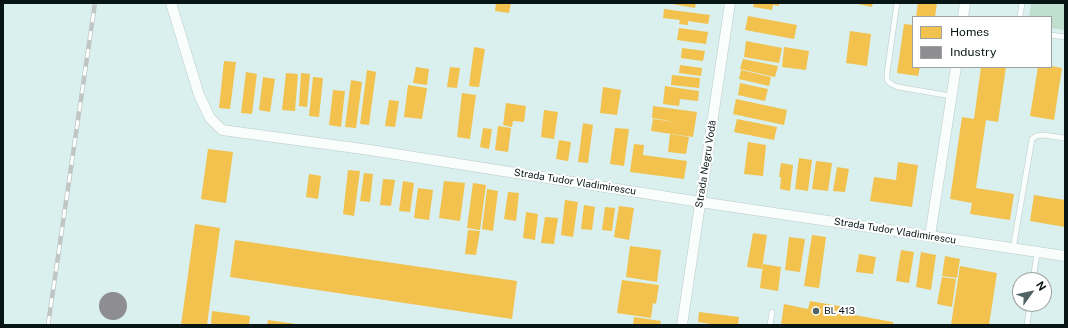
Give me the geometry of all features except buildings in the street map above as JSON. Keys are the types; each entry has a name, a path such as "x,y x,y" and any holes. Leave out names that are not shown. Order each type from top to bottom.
{"street":[{"name":"Strada Tudor Vladimirescu","path":"171,3 200,95 210,118 222,130 370,150 700,202 1065,256"},
{"name":"Strada Negru Vodă","path":"682,325 730,3"},
{"path":"963,16 965,3"},
{"path":"930,236 956,68"}],"lane":[{"path":"897,3 887,80 891,84 898,87 951,96"},
{"path":"1020,16 1022,3"},
{"path":"1052,35 1065,37"},
{"path":"1013,249 1032,138 1043,135 1064,138"},
{"path":"1034,272 1037,252"},
{"path":"770,325 772,312"},
{"path":"1027,325 1029,312"}],"green space":[{"path":"1031,3 1065,3 1065,30 1052,28 1052,16 1029,16"}],"railway":[{"path":"48,325 95,3"}],"place":[{"name":"Bl. 413","path":"816,311"}]}
